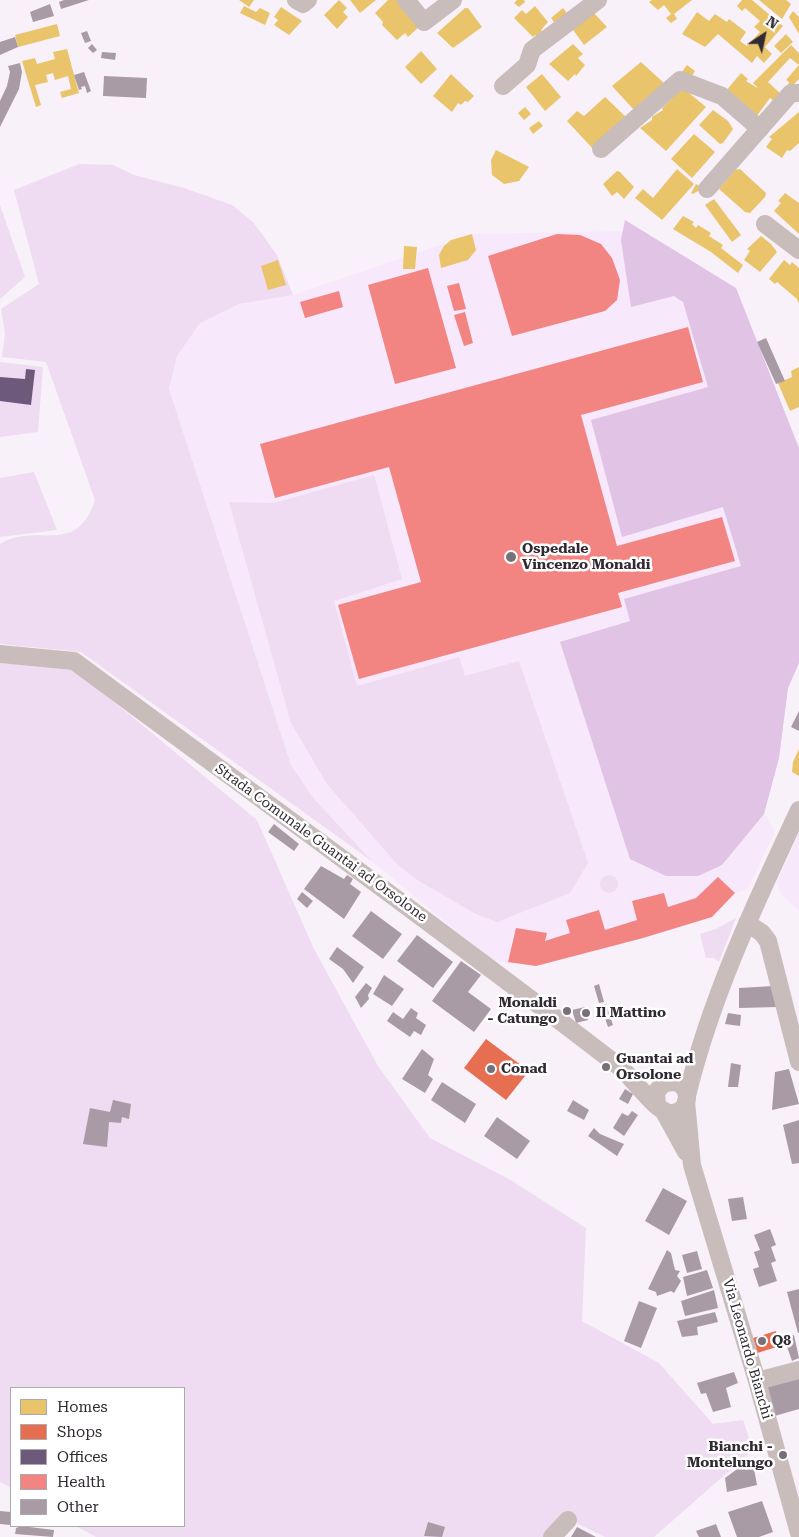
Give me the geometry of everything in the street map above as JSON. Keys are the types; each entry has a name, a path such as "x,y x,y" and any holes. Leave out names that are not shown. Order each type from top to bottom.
{"street":[{"path":"296,0 303,4 308,0"},
{"path":"406,0 424,22 453,0"},
{"path":"503,86 527,65 532,50 598,0"},
{"path":"601,149 680,80 722,96 760,129"},
{"path":"707,189 790,93 799,93"},
{"path":"765,224 799,250"},
{"name":"Strada Comunale Guantai ad Orsolone","path":"0,654 74,661 529,996 627,1072 660,1108"},
{"path":"702,1042 656,1092 660,1108 676,1112 684,1107 702,1042 747,923 799,810"},
{"path":"759,896 768,941 799,1062"},
{"path":"747,923 768,941"},
{"name":"Strada Comunale Guantai ad Orsolone","path":"627,1072 667,1082"},
{"path":"667,1082 682,1085 687,1098"},
{"name":"Via Leonardo Bianchi","path":"687,1098 692,1165 757,1381 799,1533"},
{"name":"Via Leonardo Bianchi","path":"660,1108 692,1165"},
{"path":"757,1381 799,1370"},
{"path":"552,1537 568,1520"}],"shaded area":[{"path":"79,164 113,165 134,175 184,188 232,205 253,222 277,255 293,295 239,304 200,323 177,356 169,389 291,765 314,799 373,862 81,652 0,644 0,544 14,538 54,535 66,533 77,528 87,518 95,500 46,362 2,357 5,333 1,309 39,284 14,190"},
{"path":"0,205 25,277 0,299"},
{"path":"625,220 736,288 799,448 799,663 788,688 779,758 764,814 722,865 698,876 666,876 630,859 560,642 630,621 624,599 741,566 723,507 622,537 591,420 708,387 683,302 674,296 631,307 621,240"},
{"name":"Ospedale Vincenzo Monaldi","path":"623,231 736,288 799,450 799,663 788,688 779,758 764,814 775,831 748,889 735,893 712,917 610,947 536,966 493,961 373,862 314,799 291,765 169,389 177,356 200,323 239,304 293,295 472,234"},
{"path":"0,362 43,367 38,432 0,437"},
{"path":"34,472 57,530 0,537 0,478"},
{"path":"374,475 402,579 334,601 357,686 459,657 465,676 519,661 588,863 570,893 497,922 476,914 419,881 398,865 327,784 291,723 229,502 274,503"},
{"path":"0,663 72,667 257,820 314,949 378,1066 430,1138 509,1179 586,1228 582,1321 659,1363 713,1424 743,1420 753,1450 654,1537 605,1537 564,1517 544,1537 96,1537 78,1527 185,1527 185,1387 10,1387 10,1487 0,1482"},
{"path":"799,833 799,911 780,893 777,882"},
{"path":"609,875 615,878 618,884 615,890 609,893 603,890 600,884 603,878"},
{"path":"736,918 719,962 714,958 706,958 700,934 716,929"}],"building: Homes":[{"path":"239,0 254,0 249,7"},
{"path":"339,0 347,8 343,12 348,17 337,29 324,15"},
{"path":"350,0 376,0 360,13"},
{"path":"388,0 400,0 421,25 408,37 405,33 397,40 382,25 383,22 375,13"},
{"path":"517,0 524,0 525,2 519,7 514,3"},
{"path":"652,0 692,0 674,14 677,19 671,23 666,18 671,14 664,5 658,10 649,2"},
{"path":"742,0 752,0 783,26 765,47 772,54 764,63 757,56 752,63 718,34 705,47 682,34 697,12 709,21 715,14 727,22 729,19 746,32 740,41 747,46 760,32 754,27 760,21 745,8 742,11 737,6"},
{"path":"759,0 786,0 791,4 782,19"},
{"path":"244,6 256,12 260,8 270,13 265,25 240,13"},
{"path":"535,6 548,22 541,30 548,35 542,40 535,35 533,37 514,18 522,10 526,14"},
{"path":"281,7 302,21 289,35 274,25 278,20 274,17"},
{"path":"465,8 468,8 482,27 453,48 437,33"},
{"path":"563,8 570,17 557,26 551,18"},
{"path":"592,11 607,27 584,45 571,27"},
{"path":"793,11 799,17 799,34 789,17"},
{"path":"57,24 60,36 18,47 15,35"},
{"path":"786,34 793,42 781,53 774,46"},
{"path":"573,44 583,54 578,58 585,65 576,76 575,74 568,81 549,64"},
{"path":"791,45 799,53 799,65 790,58 768,82 782,95 775,102 770,98 756,117 725,92 741,73 748,79 746,81 759,89 753,83"},
{"path":"67,49 79,93 62,98 60,92 71,89 68,76 55,80 53,73 46,75 48,82 35,85 41,105 36,107 22,61 35,58 37,64 55,59 53,52"},
{"path":"421,51 437,69 421,84 405,67"},
{"path":"641,62 665,84 635,111 612,86"},
{"path":"687,65 695,71 690,79 681,73"},
{"path":"799,65 799,79 791,87 786,80"},
{"path":"451,74 474,96 468,102 465,101 461,105 458,103 452,112 433,96"},
{"path":"542,74 561,97 545,111 526,87"},
{"path":"683,88 706,107 666,151 640,128 663,110 662,108"},
{"path":"605,97 626,117 594,150 567,121 577,111 584,116"},
{"path":"525,107 531,114 524,120 518,113"},
{"path":"713,110 728,121 733,129 723,143 720,144 699,125"},
{"path":"799,112 799,143 790,151 787,150 782,158 766,147 772,139 769,137"},
{"path":"539,121 543,126 533,134 529,128"},
{"path":"694,134 715,152 692,178 671,159"},
{"path":"496,150 529,167 519,181 504,184 492,175 491,160"},
{"path":"677,169 694,184 662,220 635,198 643,189 653,198"},
{"path":"740,169 766,193 765,197 750,213 745,212 719,189 735,170"},
{"path":"617,171 634,187 624,199 617,192 612,196 603,184"},
{"path":"696,184 703,188 693,194 691,193"},
{"path":"785,193 799,203 799,234 774,211 781,203 778,201"},
{"path":"714,199 741,235 732,242 705,205"},
{"path":"683,216 694,222 692,224 696,228 698,225 711,233 709,236 723,245 721,248 743,265 738,273 711,252 673,229"},
{"path":"472,234 476,250 468,260 441,268 439,255 444,246 451,240"},
{"path":"761,236 777,252 760,272 744,260 750,251 747,249"},
{"path":"404,246 417,247 415,269 403,269"},
{"path":"278,260 286,285 268,290 261,266"},
{"path":"784,260 790,265 792,262 799,268 799,304 797,299 777,282 775,284 769,279"},
{"path":"799,367 799,407 790,411 778,383 792,377 791,371"},
{"path":"799,749 799,776 792,772 793,762"}],"building: Shops":[{"path":"486,1039 529,1071 506,1100 464,1068"},
{"path":"776,1331 780,1346 754,1354 750,1339"}],"building: Offices":[{"path":"26,369 35,370 31,405 0,401 0,377 25,379"}],"building: Health":[{"path":"557,234 580,235 601,244 612,258 620,280 617,300 605,311 512,336 488,256"},
{"path":"428,268 456,368 395,384 368,285"},
{"path":"459,283 466,309 454,311 447,286"},
{"path":"339,291 343,307 305,318 300,302"},
{"path":"465,312 473,343 464,346 454,315"},
{"path":"688,327 703,382 581,415 617,546 722,517 735,561 618,593 622,607 359,679 338,605 421,582 389,467 275,498 260,444"},
{"path":"718,877 735,893 712,917 643,938 536,966 508,962 516,928 547,933 545,941 570,933 566,920 599,910 605,930 637,920 632,901 664,893 668,907 696,898"}],"building: Other":[{"path":"64,0 89,0 61,9 59,2"},
{"path":"50,4 54,16 33,22 30,12"},
{"path":"87,31 91,41 85,43 81,33"},
{"path":"15,37 18,47 0,55 0,42"},
{"path":"92,44 97,50 93,53 88,48"},
{"path":"102,52 116,53 115,60 101,58"},
{"path":"20,63 22,72 19,89 0,127 0,101 7,86 10,72 8,66"},
{"path":"84,72 91,91 87,93 85,86 79,90 74,75"},
{"path":"104,76 147,78 146,98 103,96"},
{"path":"766,338 785,381 776,384 757,342"},
{"path":"799,711 799,731 791,727"},
{"path":"274,824 299,844 294,851 268,832"},
{"path":"321,866 344,879 347,875 353,879 350,884 361,892 344,919 304,889"},
{"path":"302,892 313,901 307,908 297,899"},
{"path":"371,911 402,934 383,959 352,936"},
{"path":"417,935 453,962 433,988 397,961"},
{"path":"337,947 364,967 353,983 343,969 329,959"},
{"path":"461,961 481,975 468,992 491,1009 474,1032 432,1001"},
{"path":"384,975 404,989 392,1006 373,994"},
{"path":"366,983 372,988 368,995 369,999 361,1008 355,997"},
{"path":"599,984 604,1002 599,1003 594,986"},
{"path":"774,986 778,1007 739,1008 739,988"},
{"path":"606,1004 613,1025 608,1027 601,1006"},
{"path":"585,1007 588,1020 576,1023 572,1010"},
{"path":"411,1008 418,1013 416,1018 426,1025 421,1035 414,1031 410,1037 387,1021 393,1012 403,1019"},
{"path":"728,1013 741,1015 740,1026 725,1024"},
{"path":"422,1049 434,1059 428,1075 433,1079 425,1093 402,1079"},
{"path":"731,1063 741,1065 738,1087 728,1087"},
{"path":"789,1069 799,1104 772,1110 775,1072"},
{"path":"442,1082 476,1104 465,1123 431,1100"},
{"path":"625,1089 633,1094 628,1104 619,1099"},
{"path":"113,1100 131,1104 129,1119 122,1117 121,1123 109,1122 107,1147 83,1144 90,1108 110,1112"},
{"path":"573,1100 589,1110 584,1120 567,1111"},
{"path":"632,1111 638,1115 624,1136 613,1128 622,1113 628,1116"},
{"path":"497,1117 530,1141 517,1159 484,1136"},
{"path":"799,1120 799,1163 792,1164 783,1125"},
{"path":"594,1128 600,1134 624,1144 617,1156 588,1136"},
{"path":"663,1188 687,1201 669,1235 645,1221"},
{"path":"743,1197 747,1219 732,1221 728,1199"},
{"path":"770,1229 776,1245 771,1247 776,1261 771,1263 777,1281 759,1287 753,1269 759,1267 754,1252 760,1250 754,1235"},
{"path":"667,1250 671,1253 675,1270 680,1271 677,1276 681,1281 674,1293 671,1291 657,1296 656,1292 648,1289"},
{"path":"697,1251 702,1269 687,1273 682,1255"},
{"path":"707,1270 713,1288 687,1296 683,1277"},
{"path":"799,1289 799,1333 798,1333 787,1292"},
{"path":"714,1290 718,1308 685,1316 681,1301"},
{"path":"639,1301 657,1308 641,1348 624,1341"},
{"path":"715,1312 718,1322 697,1327 698,1335 682,1337 677,1321"},
{"path":"794,1335 799,1358 792,1361 785,1341 787,1337"},
{"path":"734,1372 738,1383 726,1388 731,1407 713,1412 706,1393 701,1394 697,1383"},
{"path":"799,1375 799,1409 771,1417 767,1384"},
{"path":"752,1458 757,1485 727,1492 725,1478"},
{"path":"762,1501 773,1532 759,1537 737,1537 728,1512"},
{"path":"0,1511 10,1512 10,1525 0,1524"},
{"path":"428,1522 445,1527 442,1537 424,1536"},
{"path":"716,1524 721,1537 699,1537 696,1531"},
{"path":"29,1527 54,1530 53,1537 15,1534 16,1528"},
{"path":"577,1527 596,1537 571,1537"}],"place":[{"name":"Ospedale Vincenzo Monaldi","path":"511,557"},
{"name":"Monaldi - Catungo","path":"567,1011"},
{"name":"Il Mattino","path":"586,1013"},
{"name":"Guantai ad Orsolone","path":"606,1067"},
{"name":"Conad","path":"491,1069"},
{"name":"Q8","path":"762,1341"},
{"name":"Bianchi - Montelungo","path":"783,1455"}]}
